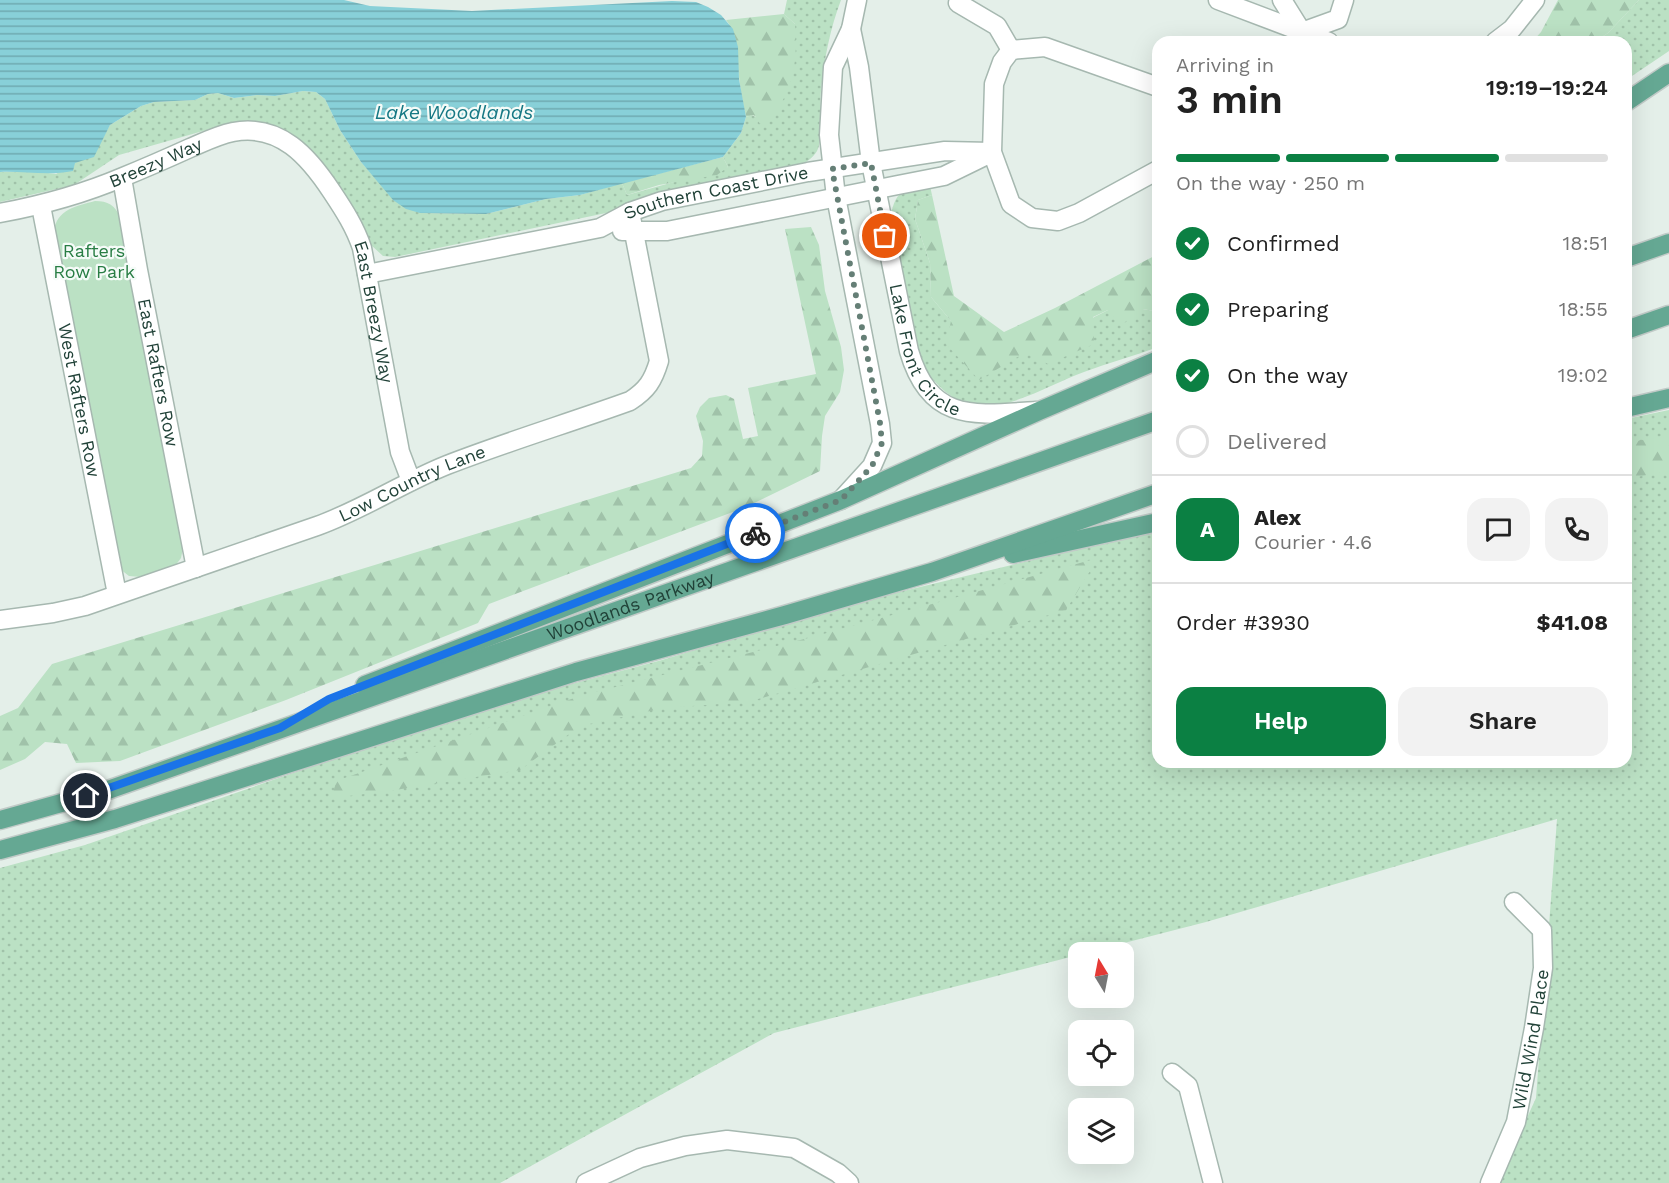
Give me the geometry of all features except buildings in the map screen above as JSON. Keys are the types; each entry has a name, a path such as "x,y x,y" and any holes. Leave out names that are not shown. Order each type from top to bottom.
{"main road":[{"path":"1632,98 1669,73"},
{"path":"1632,256 1669,243"},
{"path":"1632,328 1669,315"},
{"path":"280,728 329,699 841,500 1152,363"},
{"path":"1632,407 1669,398"},
{"name":"Woodlands Parkway","path":"0,820 108,790 1152,422"},
{"path":"0,849 115,819 576,672 933,572 1152,495"},
{"path":"933,572 1152,523"}],"street":[{"name":"Lake Front Circle","path":"841,500 872,466 882,443 836,198 829,135 833,67 851,29 857,0"},
{"path":"1218,0 1298,36"},
{"path":"1282,0 1300,36"},
{"path":"1302,36 1338,19 1344,0"},
{"path":"1503,36 1512,29 1534,0"},
{"path":"958,3 997,26 1011,50"},
{"name":"Lake Front Circle","path":"851,29 859,67 876,190 915,371 925,387 957,411 976,414 1039,411"},
{"path":"1152,85 1045,47 1011,50 1002,62 994,84 992,152 1011,204 1032,218 1058,221 1080,213 1152,173"},
{"name":"Breezy Way","path":"0,213 64,200 234,131 257,132 274,137 290,144 305,156"},
{"name":"Southern Coast Drive","path":"367,274 600,228 630,212 662,201 832,169 945,151 992,152"},
{"name":"Southern Coast Drive","path":"600,228 634,232 667,231 944,176 992,152"},
{"name":"East Breezy Way","path":"305,156 321,175 355,228 362,248 400,452 411,481"},
{"name":"East Rafters Row","path":"122,178 196,568"},
{"name":"West Rafters Row","path":"40,206 117,594"},
{"name":"Low Country Lane","path":"0,620 85,606 340,518 411,481 457,462 630,401 643,393 655,377 659,361 630,212"},
{"name":"Wild Wind Place","path":"1490,1183 1516,1122 1544,968 1542,930 1514,902"},
{"path":"1172,1073 1188,1086 1212,1183"},
{"path":"586,1183 640,1158 685,1146 727,1140 794,1148 838,1173 849,1183"}],"green space":[{"path":"787,0 841,0 824,68 820,138 817,151 804,163 774,178 395,257 383,256 371,245 292,134 238,121 119,155 74,185 0,202 0,172 56,174 74,163 105,134 110,125 141,106 154,102 195,100 208,94 218,93 234,98 257,95 275,96 303,91 316,92 325,99 340,130 361,162 375,178 420,213 486,214 546,199 580,195 622,183 627,195 728,167 723,157 741,133 746,117 752,115 756,117 795,24 784,14"},
{"path":"1558,0 1639,0 1603,36 1537,36"},
{"path":"1639,0 1669,0 1669,51 1632,76 1632,36 1603,36"},
{"path":"784,14 795,24 796,52 791,80 780,105 760,124 753,115 746,117 740,87 735,38 726,20"},
{"path":"723,157 728,167 717,175 659,185 627,195 622,183"},
{"path":"930,186 932,195 918,200 915,219 930,263 931,297 951,321 1026,352 1108,310 1143,309 1152,311 1152,349 998,405 984,407 971,405 949,395 922,366 891,215 899,195 914,188"},
{"path":"932,195 954,296 1004,332 1152,257 1152,311 1143,309 1121,325 1108,310 1093,317 1094,344 1048,364 1026,352 979,380 946,344 951,321 931,297 930,263 915,219 918,200"},
{"name":"Rafters Row Park","path":"95,201 110,204 120,217 183,548 181,558 175,566 141,577 129,576 120,569 54,232 63,213"},
{"path":"811,227 819,245 825,291 841,347 844,370 840,392 825,416 820,471 746,507 489,604 478,623 286,700 120,761 76,763 67,744 45,742 25,759 0,770 0,716 18,708 52,664 691,468 702,456 703,441 696,416 700,407 709,398 726,395 734,399 743,439 758,436 748,388 816,374 785,229"},
{"path":"1669,410 1669,1183 1497,1183 1536,1098 1557,819 1206,922 1128,942 1068,942 1068,958 774,1033 500,1183 0,1183 0,868 85,845 412,732 538,693 662,660 845,605 1152,531 1152,768 1632,768 1632,418"},
{"path":"1669,435 1669,471 1632,478 1632,442"},
{"path":"1098,558 1066,610 748,702 664,708 580,726 520,770 332,798 336,781 580,696 816,636"}],"water":[{"name":"Lake Woodlands","path":"0,0 344,0 370,6 472,11 672,1 696,2 721,15 733,29 738,47 739,79 746,117 741,133 723,157 580,195 546,199 486,214 420,213 406,209 393,200 361,162 340,130 325,99 316,92 303,91 275,96 257,95 234,98 218,93 208,94 195,100 154,102 141,106 110,125 94,157 75,163 73,171 0,172"}],"way so far":[{"path":"755,533 841,500 872,466 882,443 832,169 871,163 885,236"}],"route":[{"path":"86,796 280,728 329,699 755,533"}]}
